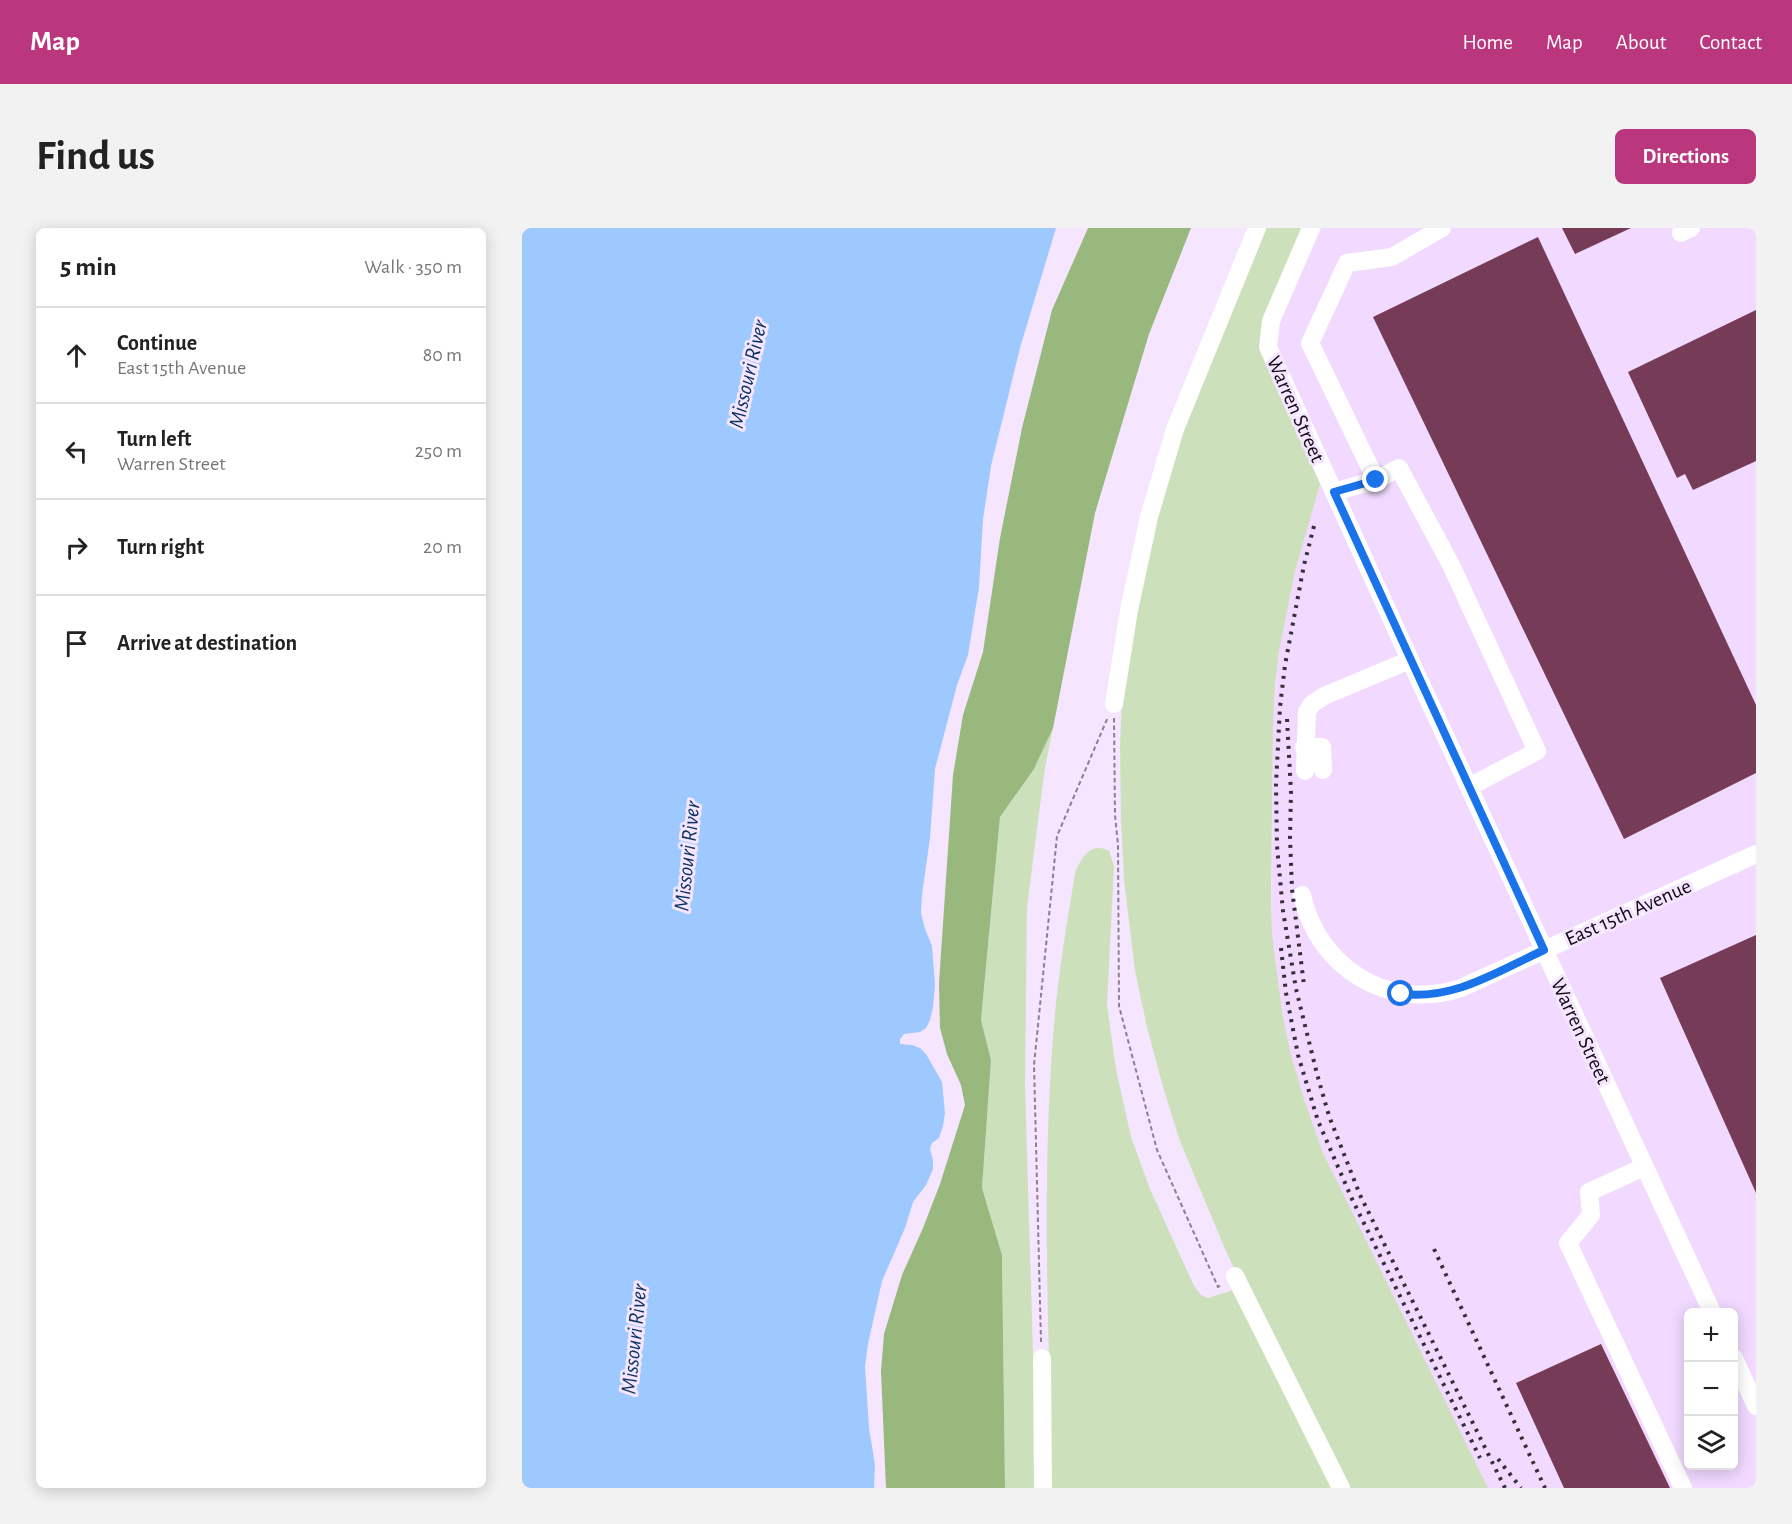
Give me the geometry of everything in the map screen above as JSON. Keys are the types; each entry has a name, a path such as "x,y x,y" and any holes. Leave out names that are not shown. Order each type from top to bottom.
{"street":[{"path":"1114,704 1129,610 1149,517 1175,429 1257,228"},
{"name":"Warren Street","path":"1311,228 1271,321 1268,347 1410,660 1710,1308"},
{"path":"1376,480 1310,343 1347,263 1392,257 1442,228"},
{"path":"1334,492 1376,480 1399,468 1451,565 1537,751 1469,787"},
{"path":"1314,770 1304,747 1307,712 1312,704 1324,696 1410,660"},
{"name":"East 15th Avenue","path":"1302,895 1311,923 1320,940 1346,968 1363,980 1381,988 1401,994 1431,995 1452,992 1756,854"},
{"path":"1644,1167 1589,1192 1591,1215 1569,1243 1683,1488"},
{"path":"1235,1276 1341,1488"},
{"path":"1042,1358 1043,1488"},
{"path":"1736,1362 1756,1406"}],"path":[{"path":"1114,704 1119,1006 1157,1150 1218,1287 1235,1276"},
{"path":"1042,1358 1034,1065 1057,836 1114,704"}],"shaded area":[{"path":"1322,228 1756,228 1756,1488 1488,1488 1323,1153 1290,1051 1272,935 1273,724 1279,651 1295,571 1321,481 1268,347"}],"green space":[{"path":"1088,228 1191,228 1149,334 1095,513 1053,728 1034,769 1000,817 981,1020 991,1060 982,1188 1002,1255 1005,1488 886,1488 881,1371 884,1334 902,1275 940,1184 965,1105 961,1085 947,1054 940,1028 939,983 953,775 963,715 983,652 1000,538 1022,428 1052,310"},
{"path":"1260,228 1304,228 1263,330 1321,481 1295,571 1279,651 1275,686 1271,898 1272,935 1282,1011 1290,1051 1323,1153 1488,1488 1005,1488 1002,1255 982,1188 991,1060 981,1020 1000,817 1034,769 1053,728 1045,767 1027,907 1025,1085 1035,1362 1049,1360 1047,1158 1050,1077 1057,996 1075,874 1083,857 1097,848 1109,851 1114,866 1107,1005 1116,1069 1131,1137 1150,1189 1194,1286 1201,1295 1208,1298 1243,1287 1180,1141 1147,1027 1135,971 1124,880 1120,746 1122,700 1140,578 1178,438"}],"water":[{"name":"Missouri River","path":"522,228 1056,228 1020,348 991,466 983,519 979,587 968,655 957,685 935,769 921,913 932,946 935,985 933,1007 926,1028 920,1032 904,1034 900,1039 900,1044 920,1048 926,1054 942,1082 945,1113 939,1138 932,1143 930,1149 933,1169 926,1185 913,1202 905,1228 882,1281 868,1344 865,1367 869,1428 875,1465 874,1488 522,1488"}],"building":[{"path":"1562,228 1631,228 1575,254"},
{"path":"1538,237 1756,705 1756,773 1624,839 1373,317"},
{"path":"1756,310 1756,461 1693,490 1685,474 1677,478 1628,372"},
{"path":"1756,935 1756,1193 1660,978"},
{"path":"1601,1344 1670,1488 1564,1488 1516,1383"}],"railway":[{"path":"1314,526 1304,565 1285,665 1280,707 1276,784 1277,846 1283,911 1296,989 1329,1116 1360,1195 1505,1488"},
{"path":"1287,719 1291,792 1292,889 1304,985"},
{"path":"1281,948 1286,993 1298,1055 1318,1121 1352,1199 1480,1458"},
{"path":"1434,1249 1545,1488"},
{"path":"1498,1459 1521,1488"}],"route":[{"path":"1376,480 1334,492 1544,950 1452,992 1431,995 1401,994"}]}
